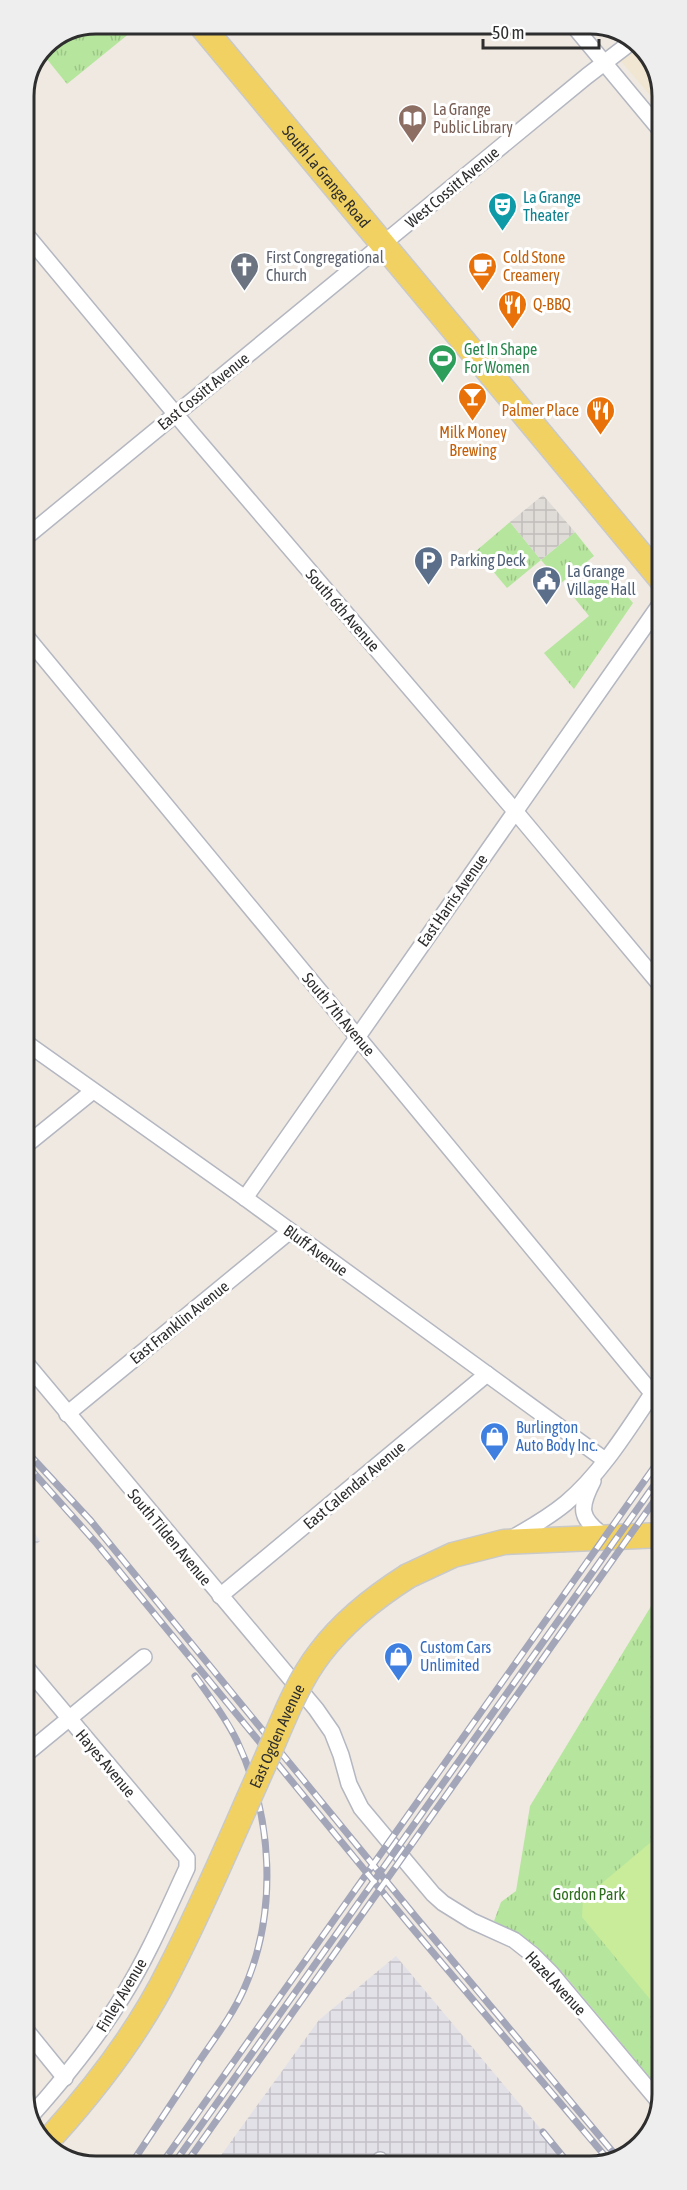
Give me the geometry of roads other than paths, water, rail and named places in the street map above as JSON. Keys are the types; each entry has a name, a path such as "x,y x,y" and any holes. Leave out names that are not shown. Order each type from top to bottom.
{"main road":[{"name":"South La Grange Road","path":"208,34 652,568"},
{"name":"East Ogden Avenue","path":"52,2136 95,2086 146,2014 189,1930 281,1726 319,1655 342,1626 386,1590 408,1576 453,1555 504,1542 652,1535"}],"street":[{"path":"581,35 652,120"},
{"name":"West Cossitt Avenue","path":"383,245 626,46"},
{"name":"South 6th Avenue","path":"34,244 175,414 515,811 652,975"},
{"name":"East Cossitt Avenue","path":"34,531 383,245"},
{"name":"East Harris Avenue","path":"245,1198 652,616"},
{"name":"South 7th Avenue","path":"34,646 652,1393"},
{"name":"Bluff Avenue","path":"34,1048 245,1198 605,1460"},
{"path":"34,1139 93,1091"},
{"name":"East Franklin Avenue","path":"67,1414 290,1231"},
{"name":"South Tilden Avenue","path":"34,1373 316,1709 332,1732 355,1797 383,1835"},
{"name":"East Calendar Avenue","path":"220,1596 487,1374"},
{"path":"604,1536 589,1525 583,1512 585,1496 605,1460 652,1393"},
{"path":"504,1542 530,1528 567,1502 605,1460"},
{"path":"34,1748 144,1657"},
{"name":"Hayes Avenue","path":"34,1676 187,1858"},
{"name":"Hazel Avenue","path":"383,1835 443,1903 472,1921 514,1940 533,1955 551,1973 652,2093"},
{"name":"Finley Avenue","path":"37,2109 92,2044 136,1973 187,1868 187,1858"},
{"path":"34,2040 65,2078"}],"railway":[{"path":"34,1460 91,1521 415,1916 612,2151"},
{"path":"168,2155 652,1470"},
{"path":"34,1473 97,1544 408,1923 603,2154"},
{"path":"180,2155 652,1488"},
{"path":"192,2155 652,1504"},
{"path":"137,2155 234,2009 244,1989 255,1959 266,1897 267,1865 264,1833 249,1770 223,1716 195,1676"},
{"path":"543,2132 562,2156"}],"place":[{"name":"La Grange Public Library","path":"412,144"},
{"name":"La Grange Theater","path":"502,232"},
{"name":"First Congregational Church","path":"245,292"},
{"name":"Cold Stone Creamery","path":"482,292"},
{"name":"Q-BBQ","path":"512,330"},
{"name":"Get In Shape For Women","path":"443,384"},
{"name":"Milk Money Brewing","path":"473,422"},
{"name":"Palmer Place","path":"600,436"},
{"name":"Parking Deck","path":"429,586"},
{"name":"La Grange Village Hall","path":"546,606"},
{"name":"Burlington Auto Body Inc.","path":"495,1462"},
{"name":"Custom Cars Unlimited","path":"399,1682"}],"park label":[{"name":"Gordon Park","path":"589,1894"}]}
